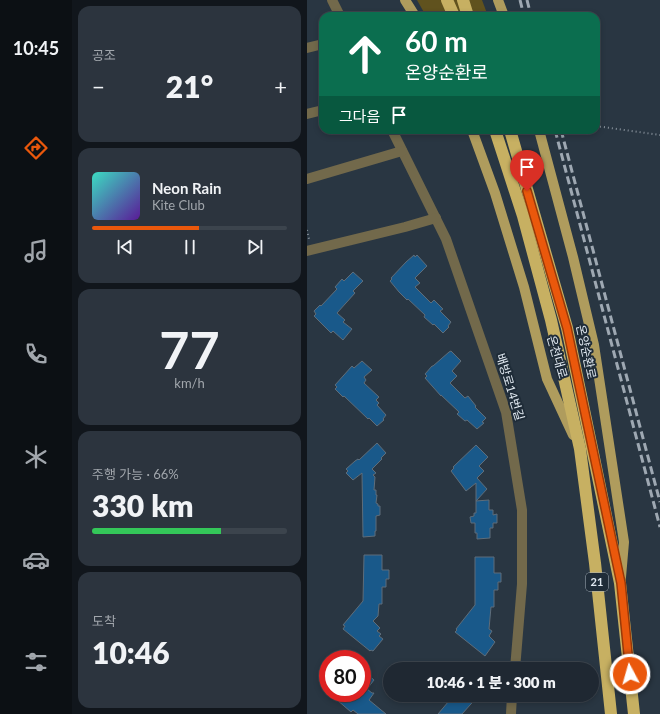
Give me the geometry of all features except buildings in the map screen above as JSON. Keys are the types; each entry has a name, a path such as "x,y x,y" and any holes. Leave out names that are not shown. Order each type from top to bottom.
{"highway":[{"path":"447,0 452,12"},
{"path":"463,0 468,12"},
{"name":"21","path":"496,134 523,216 551,320 580,449"},
{"name":"온양순환로","path":"510,134 567,328 621,583"},
{"name":"온천대로","path":"580,449 595,563 611,714"},
{"name":"21","path":"621,583 634,714"}],"main road":[{"path":"405,0 412,12"},
{"path":"499,0 503,12"},
{"name":"온천대로","path":"473,134 495,193 524,287 547,379 580,449"},
{"path":"540,134 595,345 624,542 621,583"}],"street":[{"path":"332,0 337,12"},
{"path":"307,48 319,45"},
{"path":"307,114 319,111"},
{"name":"배방로14번길","path":"394,134 446,239 506,412 522,510 522,584 516,662"},
{"path":"307,179 402,151"},
{"path":"307,251 436,218"},
{"path":"511,714 512,702"}],"path":[{"path":"600,127 660,135"},
{"path":"307,230 309,239"}],"shaded area":[{"path":"417,0 482,0 486,12 424,12"}],"railway":[{"path":"520,0 523,12"},
{"path":"527,0 530,12"},
{"path":"556,134 660,527"},
{"path":"562,134 660,502"}],"route":[{"path":"527,191 567,328 621,583 630,674"}]}
